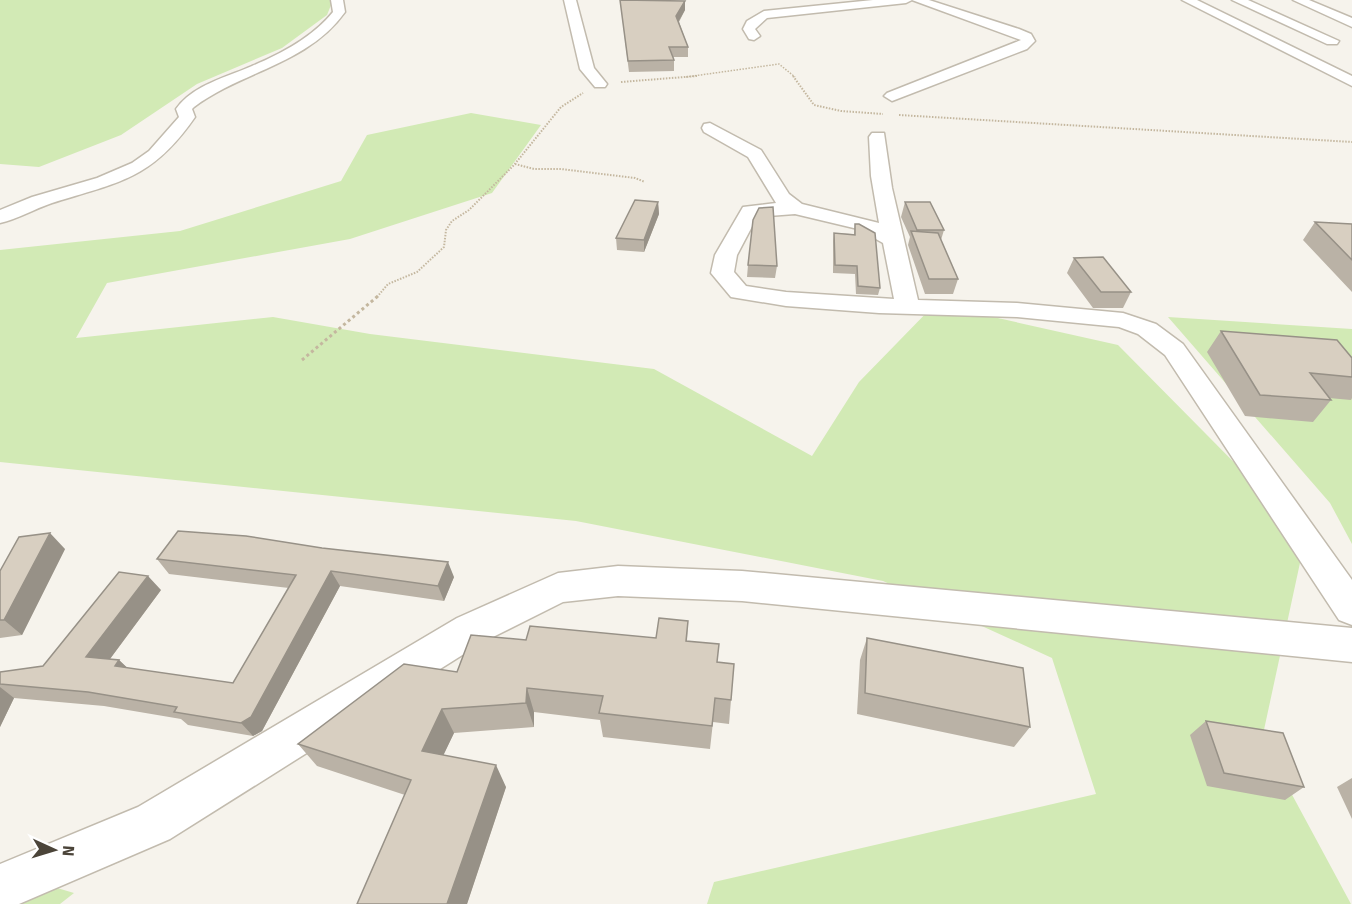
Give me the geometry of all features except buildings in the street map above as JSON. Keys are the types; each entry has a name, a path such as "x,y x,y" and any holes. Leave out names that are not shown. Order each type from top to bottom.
{"street":[{"path":"0,217 38,201 117,179 144,165 177,134 188,117 184,109 188,103 220,85 271,63 332,22 339,12 337,0"},
{"path":"570,0 587,69 600,84"},
{"path":"754,36 749,29 751,24 764,15 906,0"},
{"path":"892,96 1022,46 1028,41 1026,37 1014,32 917,0"},
{"path":"1188,0 1352,82"},
{"path":"1238,0 1332,42"},
{"path":"1299,0 1352,23"},
{"path":"710,128 755,154 782,198 795,208"},
{"path":"878,137 881,195 894,240 900,281 908,307"},
{"path":"894,240 865,224 795,208 750,211 726,255 722,273 739,292 786,300 1017,310 1123,320 1147,329 1174,350 1352,609"},
{"path":"0,888 153,823 470,630 558,588 618,581 742,586 1352,645"}],"path":[{"path":"302,360 350,317 372,303 388,284 417,272 444,247 444,235 451,221 469,211 515,164 545,128 548,117 558,107 600,84 679,78 779,64 797,79 814,105 841,111 885,114"},
{"path":"896,114 1352,142"},
{"path":"515,164 534,169 561,169 635,178 645,182"}],"green space":[{"path":"0,0 333,0 327,15 282,48 197,84 121,135 39,167 0,164"},
{"path":"471,113 541,125 492,193 350,239 107,283 76,338 273,317 370,334 654,369 812,456 859,382 935,304 1118,345 1306,535 1262,739 1351,904 707,904 714,882 1096,794 1052,658 883,581 576,521 0,462 0,250 180,231 341,181 367,135"},
{"path":"1168,317 1352,329 1352,544 1330,503"},
{"path":"0,871 74,893 60,904 0,904"}]}
